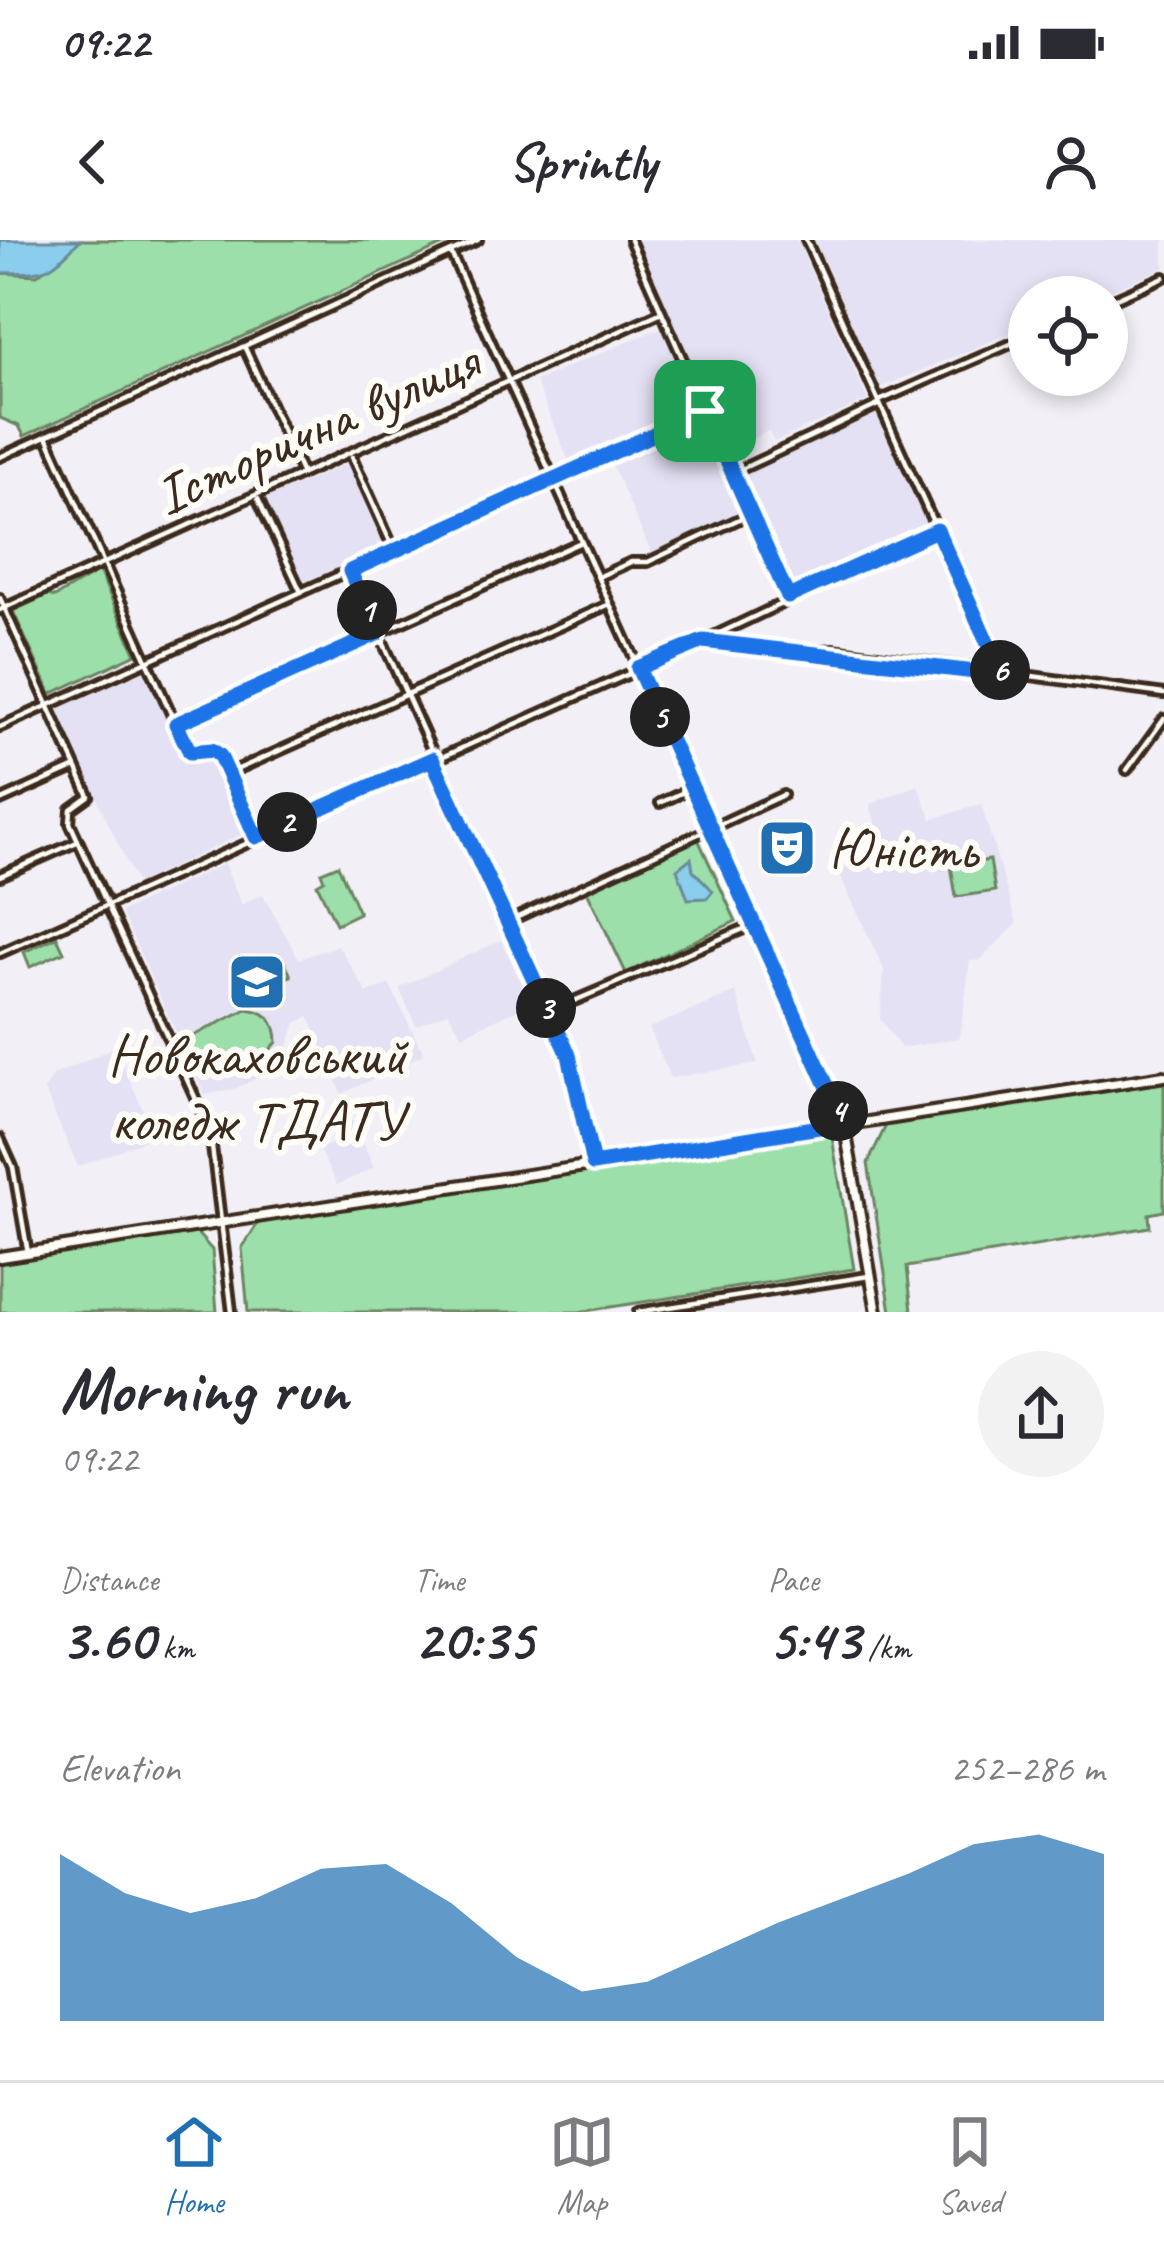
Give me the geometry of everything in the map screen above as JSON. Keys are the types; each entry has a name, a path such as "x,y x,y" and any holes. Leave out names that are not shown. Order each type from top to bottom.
{"street":[{"path":"0,457 478,240"},
{"path":"630,240 788,597"},
{"path":"806,240 1002,675"},
{"path":"451,253 844,1123 878,1312"},
{"path":"1128,293 1164,277"},
{"name":"Історична вулиця","path":"2,609 512,384 662,312"},
{"path":"732,473 1008,345"},
{"path":"245,348 303,476"},
{"path":"0,727 705,411"},
{"path":"46,436 190,752 212,750 256,837"},
{"path":"350,455 394,550"},
{"path":"256,496 301,592"},
{"path":"598,577 631,562 648,562 750,514"},
{"path":"0,953 703,641 937,530"},
{"path":"176,724 581,542"},
{"path":"350,571 577,1080 593,1164"},
{"path":"0,598 88,796 68,814 78,841 211,1130 232,1312"},
{"path":"227,774 610,604"},
{"path":"703,641 1164,694"},
{"path":"1126,770 1164,719"},
{"path":"0,801 76,766"},
{"path":"660,802 692,788"},
{"path":"507,922 783,795"},
{"path":"0,876 78,841"},
{"path":"548,1012 753,925"},
{"path":"0,1257 1164,1076"},
{"path":"0,1138 13,1167 28,1253"},
{"path":"638,1312 872,1275"}],"shaded area":[{"path":"635,240 797,240 868,400 774,442 769,431 729,449"},
{"path":"815,240 1164,240 1164,268 1128,283 1128,276 1008,276 1008,334 880,388"},
{"path":"662,327 695,405 568,459 535,381"},
{"path":"878,411 936,540 796,602 738,475"},
{"path":"698,417 743,511 652,554 608,456"},
{"path":"351,462 388,545 378,542 380,548 300,584 262,500"},
{"path":"147,668 188,759 200,754 218,761 251,830 137,884 55,710"},
{"path":"918,785 932,819 981,804 1017,924 980,960 970,961 960,1038 901,1048 880,1019 884,970 838,871 882,848 870,804"},
{"name":"Новокаховський коледж ТДАТУ","path":"224,864 242,904 263,894 299,959 338,945 367,993 389,984 424,1054 342,1094 309,1017 296,1023 282,1065 235,1089 205,1095 121,912"},
{"path":"501,940 531,1003 462,1035 448,1012 416,1026 399,988"},
{"path":"736,992 758,1064 670,1078 649,1028"},
{"path":"115,1047 155,1136 78,1167 44,1090 54,1075"},
{"path":"346,1108 374,1168 337,1185 319,1150 348,1135 340,1111"}],"green space":[{"path":"80,240 454,240 24,436 19,426 0,418 0,273 37,275"},
{"path":"99,571 136,654 51,694 13,611 48,595 55,597"},
{"path":"698,839 736,921 626,973 586,889"},
{"path":"990,860 995,891 956,897 951,866"},
{"path":"338,865 359,913 336,924 317,884 324,880 321,872"},
{"path":"57,937 64,952 30,967 24,952"},
{"path":"269,957 272,963 283,959 291,976 264,987 254,963"},
{"path":"247,1009 270,1019 277,1042 241,1066 219,1071 199,1068 190,1053 193,1036"},
{"path":"1164,1083 1164,1211 1149,1214 1150,1227 907,1267 912,1311 891,1312 868,1163 887,1123"},
{"path":"831,1131 854,1269 579,1312 248,1312 242,1248 258,1223"},
{"path":"197,1233 212,1250 217,1312 0,1312 0,1262"}],"water":[{"path":"0,240 80,240 44,270 0,273"},
{"path":"691,858 693,870 713,891 707,898 688,899 677,869"}],"place":[{"name":"Юність","path":"787,848"},
{"name":"Новокаховський коледж ТДАТУ","path":"257,982"}],"route":[{"path":"705,411 788,597 937,530 1002,675 993,678 816,651 703,641 638,668 844,1123 593,1164 569,1055 432,759 256,837 220,756 212,750 190,752 176,724 377,634 350,571 705,411"}]}
